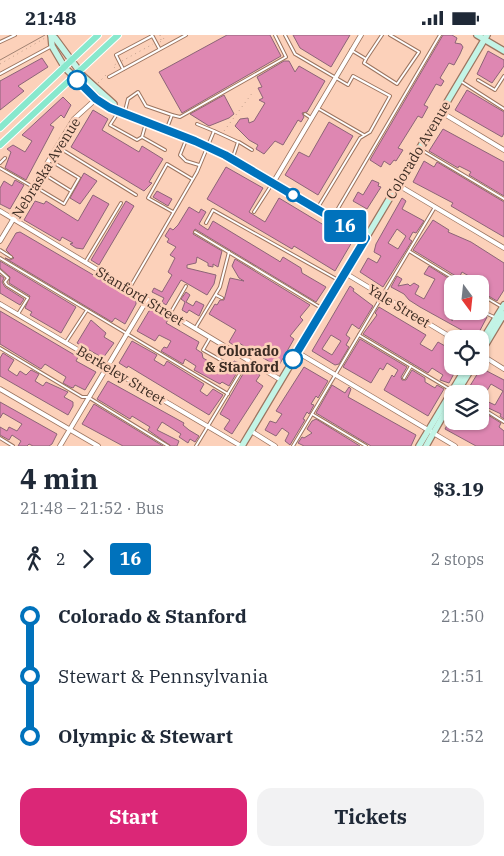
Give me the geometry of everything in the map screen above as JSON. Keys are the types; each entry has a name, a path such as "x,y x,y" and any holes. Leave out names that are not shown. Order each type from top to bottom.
{"main road":[{"path":"2,124 65,68 98,35"},
{"path":"0,145 118,35"}],"street":[{"path":"51,35 94,89 114,104 119,111"},
{"path":"51,35 52,46 65,68 96,99 146,123 207,146 366,238"},
{"path":"273,183 334,77 361,35"},
{"path":"477,35 486,37 504,51"},
{"name":"Colorado Avenue","path":"242,446 486,37"},
{"name":"Nebraska Avenue","path":"0,241 74,119 96,99"},
{"path":"441,112 504,150"},
{"path":"398,185 504,248"},
{"name":"Stanford Street","path":"0,211 281,380"},
{"name":"Yale Street","path":"345,273 444,333"},
{"path":"60,446 147,300"},
{"name":"Berkeley Street","path":"0,303 242,446"},
{"path":"489,330 503,307"},
{"path":"489,339 504,314"},
{"path":"297,352 455,446"},
{"path":"489,360 504,369"},
{"path":"0,389 98,446"},
{"path":"426,446 431,432 444,412"},
{"path":"419,446 444,412"},
{"path":"251,431 276,446"}],"lane":[{"path":"0,42 15,35"},
{"path":"123,69 116,55 152,35 160,49"},
{"path":"109,77 186,35"},
{"path":"146,123 142,137 138,140 110,125 128,99 138,92 146,106 180,117 286,57 275,35"},
{"path":"285,35 295,54 334,77 348,85 353,76 390,96 370,132 360,138 316,209"},
{"path":"382,35 364,63 397,84 419,52 390,35"},
{"path":"332,219 440,35"},
{"path":"0,74 52,46"},
{"path":"351,50 366,59"},
{"path":"478,80 496,90 504,76"},
{"path":"460,81 504,109"},
{"path":"317,108 364,135"},
{"path":"305,114 311,118"},
{"path":"166,130 172,115"},
{"path":"197,124 223,134 252,150"},
{"path":"129,290 192,179 214,131"},
{"path":"142,137 165,150"},
{"path":"187,138 180,155 186,161 199,165"},
{"path":"232,159 238,142"},
{"path":"58,147 136,195"},
{"path":"419,148 504,199"},
{"path":"0,163 5,157"},
{"path":"0,168 64,203 79,178 50,161"},
{"path":"173,212 148,197 167,165 192,179"},
{"path":"42,173 72,191"},
{"path":"254,211 273,183"},
{"path":"85,263 121,203"},
{"path":"293,446 435,207"},
{"path":"206,223 213,210 340,281"},
{"path":"195,232 323,309"},
{"path":"0,250 11,257"},
{"path":"409,251 448,275"},
{"path":"195,329 220,287 229,252"},
{"path":"0,258 228,393"},
{"path":"0,271 8,278 5,282 6,285 28,298 18,314"},
{"path":"170,314 186,286"},
{"path":"216,295 222,298"},
{"path":"489,299 503,307"},
{"path":"66,342 87,310"},
{"path":"489,315 496,318"},
{"path":"359,335 444,386"},
{"path":"210,338 203,350 226,363"},
{"path":"0,348 82,397 88,397 168,446"},
{"path":"219,359 226,348"},
{"path":"196,446 248,360"},
{"path":"404,378 411,366"},
{"path":"489,413 504,422"},
{"path":"312,414 366,446"},
{"path":"0,438 13,446"}],"path":[{"path":"118,66 114,68 113,66 164,39 160,35"},
{"path":"0,64 44,39"},
{"path":"223,134 253,93"}],"building":[{"path":"227,35 270,35 281,56 182,113 159,72"},
{"path":"293,35 350,35 331,67 300,48"},
{"path":"443,35 452,35 457,38 455,43 461,44 463,47 460,54 454,65 449,63 440,78 444,81 441,86 436,84 424,105 428,107 422,118 418,116 398,148 403,150 396,161 394,160 390,165 384,161 381,167 370,160"},
{"path":"488,51 504,60 504,66 492,83 477,74"},
{"path":"42,58 48,67 18,86 24,91 0,110 0,81"},
{"path":"284,61 289,61 295,72 299,66 325,81 307,112 302,113 304,117 301,122 298,120 283,145 275,141 264,154 256,149 258,145 249,140 235,126 240,119 248,118 249,123 254,121 265,103 259,100 263,98 258,88 262,87 257,77"},
{"path":"467,90 504,112 504,133 502,137 455,110"},
{"path":"224,95 234,114 229,118 209,126 190,114"},
{"path":"63,97 71,105 64,118 61,115 50,125 54,127 26,180 5,168 11,152 7,149 13,145 25,152 32,141 22,135"},
{"path":"93,110 108,119 102,130 139,152 142,146 163,159 149,182 152,183 144,191 71,147"},
{"path":"329,122 353,136 318,195 285,175 299,152 309,157"},
{"path":"443,129 504,162 504,196 469,175 471,172 459,166 458,168 429,151"},
{"path":"424,161 434,167 437,162 504,202 504,237 451,206 453,203 413,182"},
{"path":"226,167 263,188 249,212 265,222 279,198 352,242 335,271 294,246 292,249 207,199"},
{"path":"84,173 97,181 80,204 70,198"},
{"path":"15,180 24,185 10,209 0,204 0,188 4,181 12,186"},
{"path":"372,180 379,183 378,186 381,187 367,209 353,201 358,192 363,195"},
{"path":"157,191 172,199 168,206 153,197"},
{"path":"93,195 109,204 83,249 76,248 70,244 73,243 62,237 60,241 24,220 35,201 44,204 46,201 78,221"},
{"path":"402,198 406,201 402,209 424,221 416,233 413,232 409,239 412,241 383,287 360,272 368,258 377,263 381,256 374,252 376,244","holes":["397,229 406,236 398,249 388,243"]},
{"path":"126,201 134,206 99,265 91,260"},
{"path":"189,207 199,213 201,209 206,212 199,224 208,230 213,221 280,262 283,257 301,268 302,273 326,287 316,302 195,229 193,234 222,251 218,267 213,264 213,267 208,266 208,263 197,257 196,263 187,265 187,268 216,275 214,284 207,295 181,280 166,305 162,302 164,298 152,292 154,288 162,292 172,275 168,272 175,258 170,255 176,247 167,242 169,239 165,236 170,228 173,230 178,225"},
{"path":"433,220 449,230 448,232 471,242 504,263 504,290 497,301 489,296 489,275 467,275 462,272 460,275 454,275 413,250"},
{"path":"20,232 136,300 136,304 125,324 115,318 112,322 5,258 10,260 14,258 6,250 16,233"},
{"path":"235,259 310,305 300,317 303,320 290,336 294,339 278,367 239,343 236,347 229,342 236,330 209,314 215,304 217,305 220,300 224,300 230,278 244,281 239,278 232,266"},
{"path":"0,261 76,307 61,333 30,315 32,312 25,308 30,296 9,283 10,277 0,268"},
{"path":"429,266 444,275 444,320 485,320 480,330 462,330 420,307 409,300 404,294 391,287 397,276 402,279 398,286 408,284 410,286 414,283 419,286 415,294 424,299 435,279 424,274"},
{"path":"0,275 4,278 2,282 5,287 24,299 20,305 0,293"},
{"path":"350,286 354,289 353,291 373,306 359,329 352,324 346,335 350,338 346,345 349,347 339,364 335,365 312,351","holes":["331,335 341,341 332,355 322,349"]},
{"path":"186,292 190,295 186,302 193,306 196,301 204,305 199,316 189,310 187,313 182,310 185,302 181,299"},
{"path":"379,307 426,335 420,344 432,351 438,342 444,345 444,375 453,375 449,383 440,380 443,375 432,368 428,373 363,334 377,315 375,313"},
{"path":"152,310 168,320 166,323 199,342 196,349 202,353 203,358 227,372 234,361 242,364 229,386 222,382 220,384 194,370 196,366 185,359 183,364 161,351 164,347 167,348 171,341 159,335 155,341 137,331 149,311"},
{"path":"0,311 78,357 76,361 96,372 85,390 75,385 73,388 70,387 63,383 66,377 45,364 41,369 0,344"},
{"path":"91,320 106,333 104,337 114,343 103,358 77,343"},
{"path":"360,339 407,367 401,377 402,380 406,380 412,370 425,378 425,382 435,388 437,385 444,389 428,416 384,390 392,375 394,377 398,370 387,363 383,370 380,368 371,383 343,367"},
{"path":"132,341 157,355 154,360 164,366 167,361 204,384 200,391 207,396 213,389 223,395 209,415 128,366 127,368 119,363"},
{"path":"3,353 14,360 8,370 17,376 20,371 26,375 31,370 39,374 35,381 43,386 46,382 68,392 64,397 73,402 73,406 68,415 0,376 0,358"},
{"path":"247,367 260,375 256,381 263,386 232,434 224,429 230,420 220,414"},
{"path":"304,367 328,381 318,398 316,396 311,404 314,405 309,414 307,412 303,419 305,420 290,445 285,441 289,433 282,428 276,436 265,430 270,421 276,423 282,414 276,411"},
{"path":"489,372 504,380 504,419 500,416 501,414 489,408 489,402 495,405 503,391 491,384 489,387 489,385 471,385 477,375 489,375"},
{"path":"108,381 184,423 183,425 199,436 195,442 190,439 188,443 179,437 181,434 162,422 157,430 179,441 177,446 171,446 148,430 150,427 132,416 130,419 97,399"},
{"path":"332,385 345,393 349,387 351,389 348,397 416,435 411,446 371,446 316,413"},
{"path":"0,402 57,434 52,444 49,446 33,446 29,444 27,446 18,446 21,441 12,435 9,440 0,435 0,427 7,431 9,427 17,431 22,424 3,413 0,418"},
{"path":"94,404 163,446 123,446 82,424"},
{"path":"489,416 501,423 499,427 504,431 504,446 476,446 447,430 489,430"},
{"path":"316,419 360,446 304,446 298,443 302,437 304,438 312,433 307,429 312,421"}],"tram line":[{"path":"0,60 45,35"}],"bus line":[{"name":"16","path":"77,80 96,99 110,108 195,141 225,155 366,238 293,359"}],"place":[{"name":"Colorado & Stanford","path":"293,359"}]}
